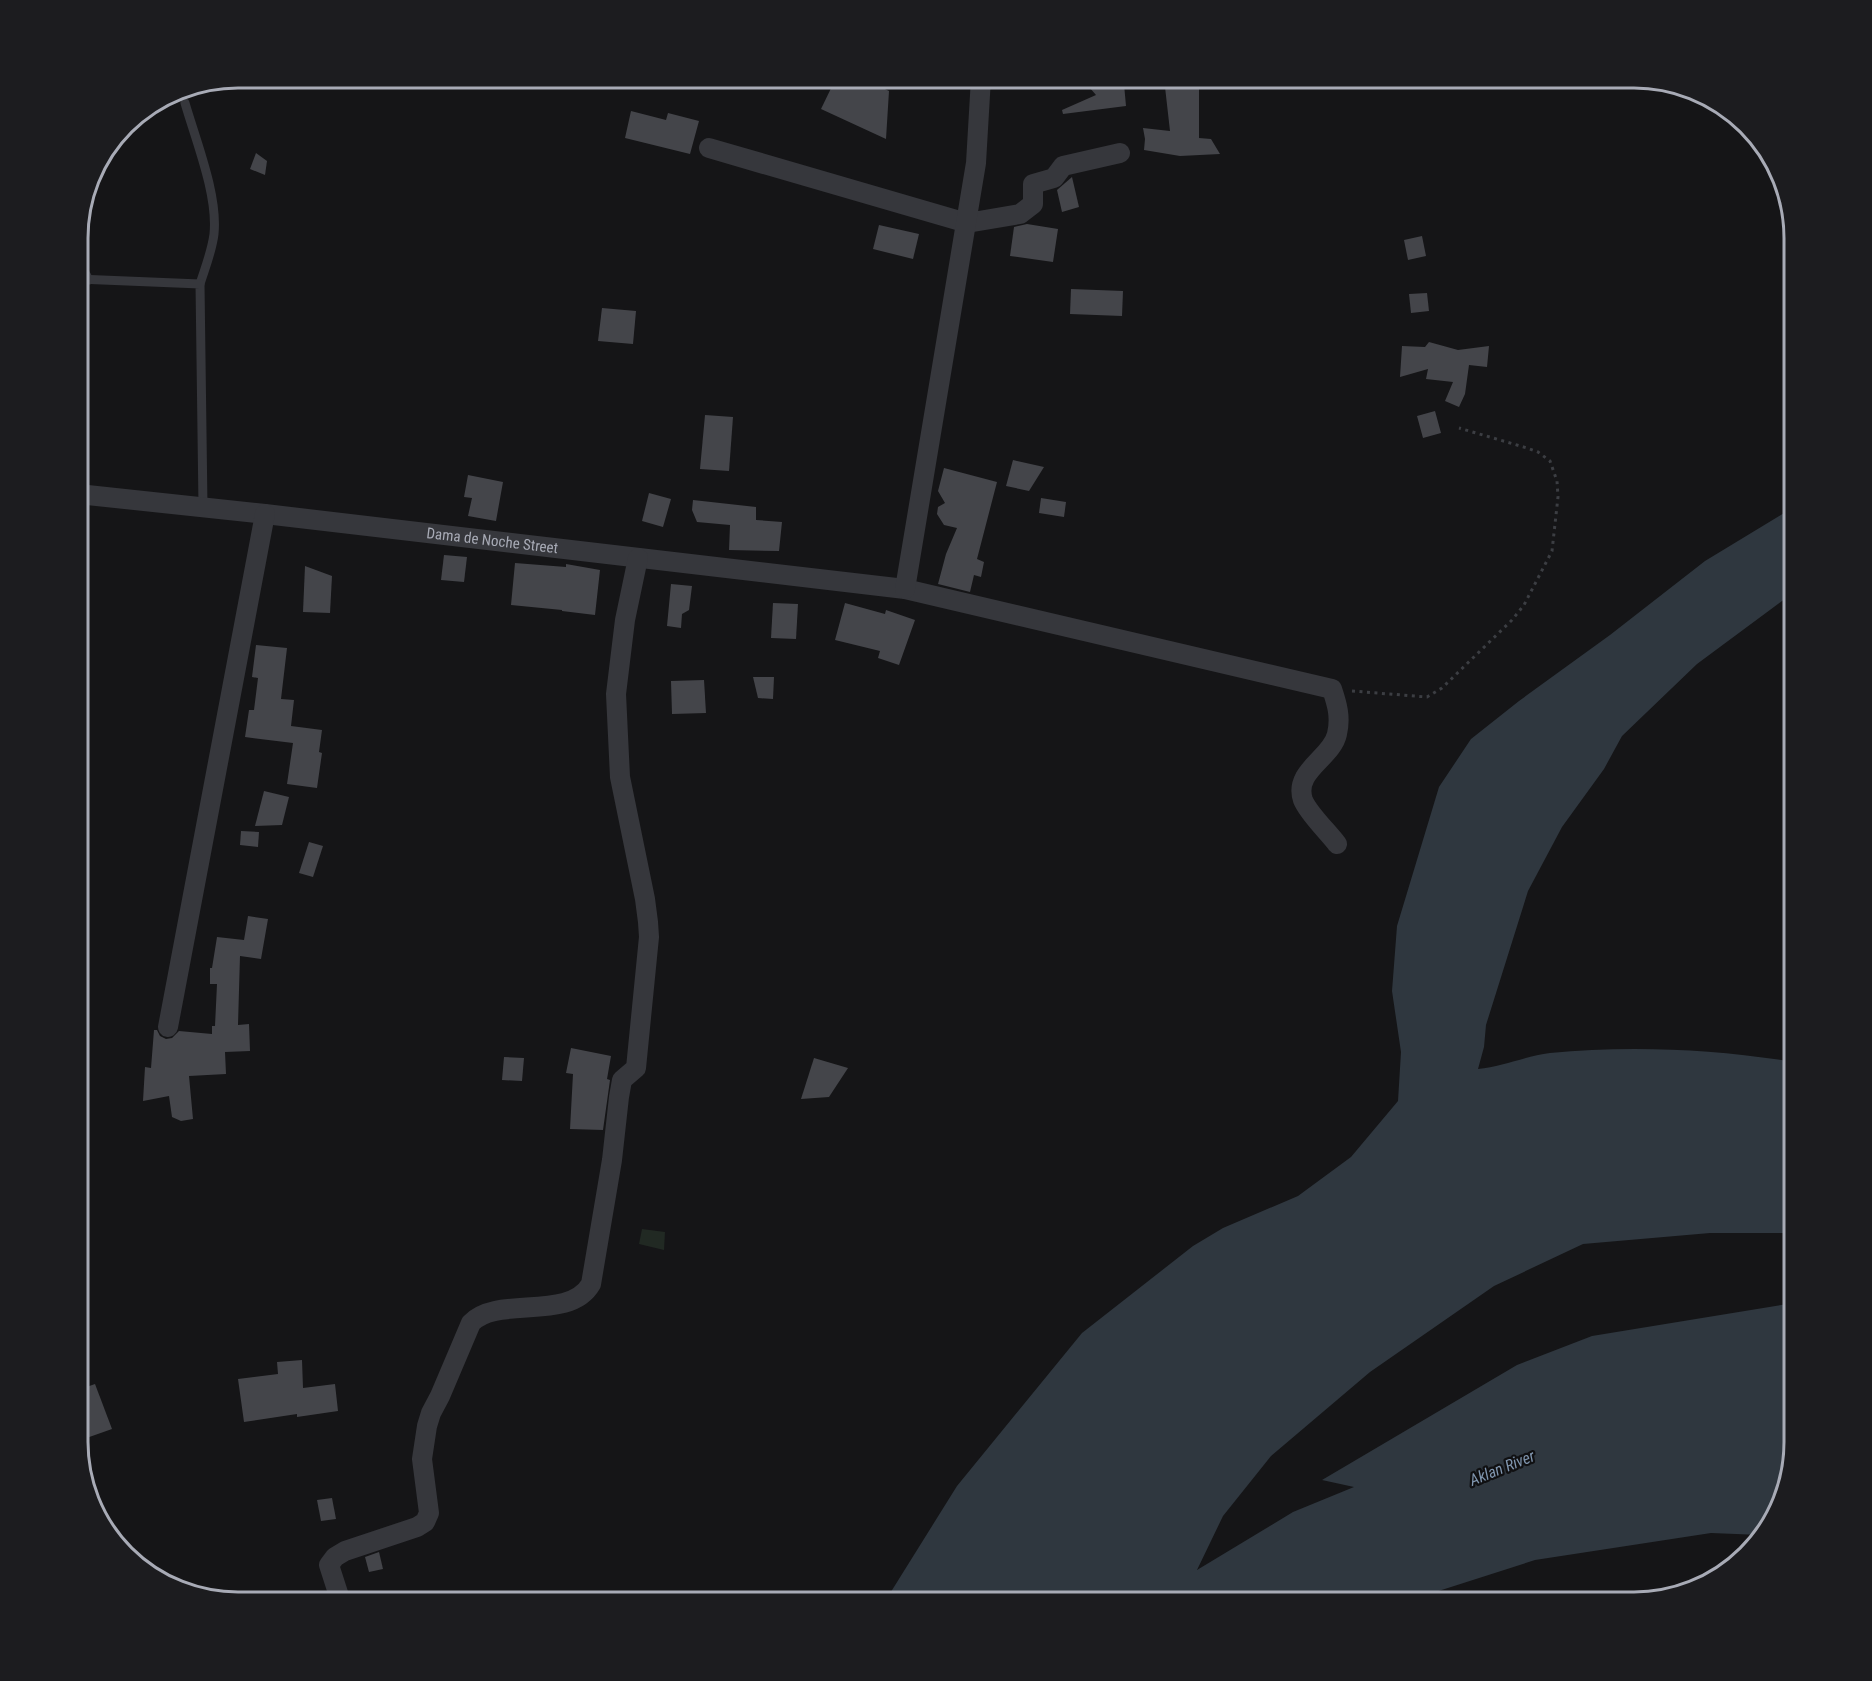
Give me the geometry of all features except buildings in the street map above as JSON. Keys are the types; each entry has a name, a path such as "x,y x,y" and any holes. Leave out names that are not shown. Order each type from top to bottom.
{"street":[{"path":"905,589 976,164 980,88"},
{"path":"709,148 967,223 1020,214 1033,204 1033,184 1051,180 1063,166 1120,153"},
{"name":"Dama de Noche Street","path":"89,495 265,513 905,589 1332,689"},
{"path":"168,1027 265,513"},
{"path":"338,1592 329,1565 335,1557 345,1551 417,1527 425,1521 429,1513 422,1459 427,1426 430,1413 440,1396 471,1323 480,1316 493,1312 578,1299 591,1284 612,1160 622,1080 636,1068 638,1061 649,937 645,899 620,777 616,694 625,620 638,558"},
{"path":"1332,689 1340,713 1337,735 1334,742 1309,770 1301,789 1304,802 1337,844"}],"lane":[{"path":"185,103 206,172 215,222 213,245 200,284 203,507"},
{"path":"89,280 200,284"}],"path":[{"path":"1332,689 1427,698 1454,678 1512,620 1524,605 1545,567 1552,551 1558,497 1557,481 1550,461 1538,452 1527,448 1459,429"}],"shaded area":[{"path":"642,1229 665,1232 664,1250 639,1244"}],"water":[{"name":"Aklan River","path":"1783,514 1783,600 1697,664 1622,736 1604,769 1562,827 1528,891 1486,1025 1484,1047 1478,1069 1550,1053 1610,1049 1703,1051 1784,1061 1784,1233 1710,1233 1583,1244 1494,1286 1370,1372 1271,1456 1223,1516 1197,1570 1293,1512 1354,1487 1322,1480 1517,1365 1592,1336 1784,1305 1784,1442 1781,1471 1772,1500 1758,1526 1751,1535 1711,1533 1535,1560 1435,1592 891,1592 957,1486 1082,1333 1193,1246 1223,1228 1298,1196 1351,1157 1398,1101 1401,1052 1392,991 1397,926 1439,787 1471,739 1705,561"}]}
